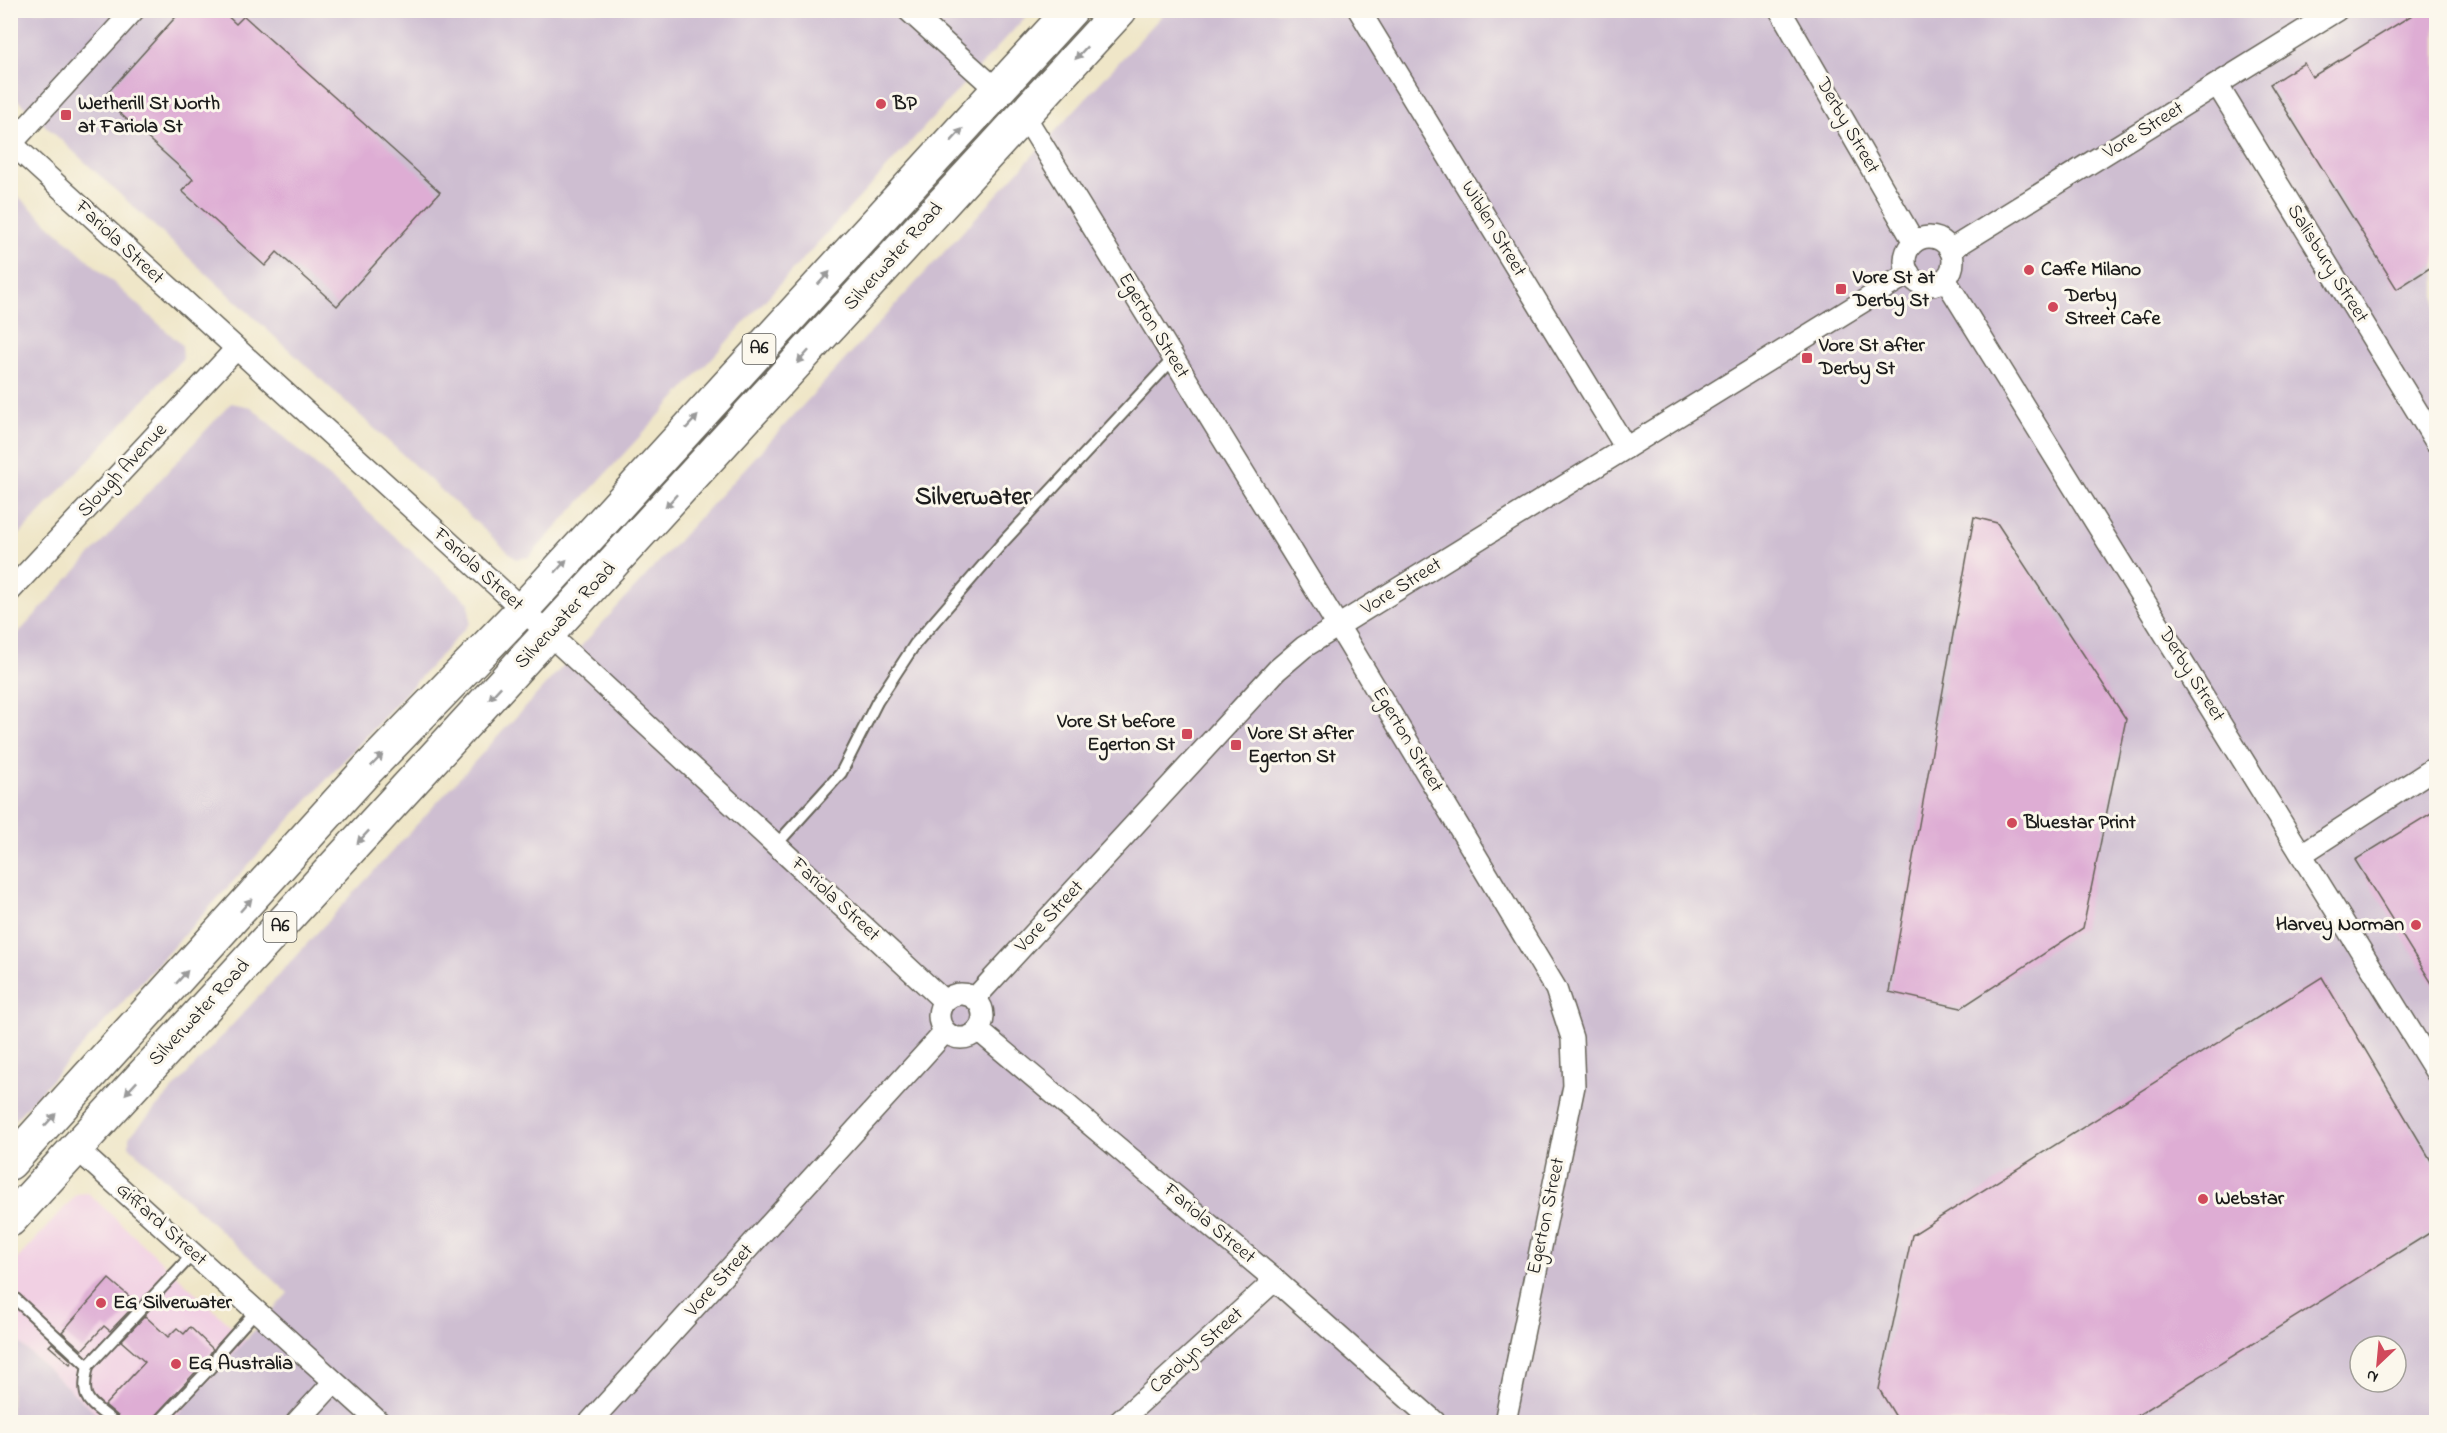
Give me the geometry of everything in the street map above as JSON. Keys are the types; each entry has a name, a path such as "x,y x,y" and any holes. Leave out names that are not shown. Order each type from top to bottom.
{"highway":[{"name":"Silverwater Road","path":"10,1163 368,769 522,610 1071,10"},
{"name":"Silverwater Road","path":"10,1220 1120,10"}],"street":[{"path":"11,143 134,10"},
{"path":"908,10 998,91"},
{"name":"Wiblen Street","path":"1359,10 1626,448"},
{"name":"Derby Street","path":"1780,10 1914,242"},
{"name":"Vore Street","path":"1950,250 2218,86 2337,10"},
{"name":"Salisbury Street","path":"2218,86 2436,442"},
{"name":"Egerton Street","path":"1024,115 1338,626 1556,989 1572,1038 1574,1086 1505,1422"},
{"name":"Fariola Street","path":"11,143 522,610 944,1001"},
{"path":"1934,238 1946,244 1950,250 1953,265 1945,279 1939,283 1926,285 1913,279 1905,260 1914,242 1934,238"},
{"name":"Vore Street","path":"975,998 1277,670 1304,647 1909,273"},
{"name":"Derby Street","path":"1945,279 2436,1072"},
{"name":"Slough Avenue","path":"10,591 235,350"},
{"path":"2302,854 2436,767"},
{"path":"955,994 975,998 983,1010 982,1024 978,1030 966,1038 958,1038 945,1032 941,1027 938,1013 944,1001 955,994"},
{"name":"Fariola Street","path":"978,1030 1275,1280 1435,1422"},
{"name":"Vore Street","path":"590,1422 945,1032"},
{"name":"Giffard Street","path":"76,1148 379,1422"},
{"name":"Carolyn Street","path":"1119,1422 1275,1280"},
{"path":"297,1422 334,1382"}],"lane":[{"path":"776,846 841,773 877,702 915,644 1004,541 1173,359"},
{"path":"114,1422 86,1398 84,1386 88,1366 193,1254"},
{"path":"12,1296 88,1366"},
{"path":"159,1422 211,1367 221,1350 256,1311"}],"shaded area":[{"path":"10,11 1031,11 529,557 516,559 11,94"},
{"path":"1166,11 2436,11 2436,1422 1760,1422 1754,1413 1751,1422 171,1422 288,1293 129,1146 129,1137"},
{"path":"10,189 182,345 183,358 11,544"},
{"path":"231,403 251,407 469,603 470,623 11,1124 11,641"},
{"path":"88,1193 246,1340 171,1422 105,1422 11,1335 10,1267 77,1194"},
{"path":"11,1335 105,1422 11,1422"}],"building":[{"path":"182,10 221,10 236,24 244,16 440,192 337,306 277,252 265,266 182,191 193,179 103,98"},
{"path":"2420,10 2436,10 2436,264 2397,289 2270,84 2304,63 2312,77"},
{"name":"Bluestar Print","path":"1974,517 1997,523 2126,719 2083,928 1961,1008 1889,992"},
{"name":"Harvey Norman","path":"2436,810 2436,990 2355,860"},
{"name":"Webstar","path":"2322,977 2436,1169 2436,1229 2127,1422 1899,1422 1879,1389 1912,1235"},
{"path":"109,1279 130,1297 127,1300 134,1306 110,1331 104,1326 82,1350 62,1332"},
{"path":"145,1316 168,1337 177,1328 184,1334 190,1327 213,1349 205,1362 149,1422 125,1422 105,1405 145,1362 121,1341"},
{"path":"52,1343 72,1361 70,1364 49,1346"}],"place":[{"name":"BP","path":"881,104"},
{"name":"Wetherill St North at Fariola St","path":"66,115"},
{"name":"Caffe Milano","path":"2029,270"},
{"name":"Vore St at Derby St","path":"1841,289"},
{"name":"Derby Street Cafe","path":"2053,307"},
{"name":"Vore St after Derby St","path":"1807,358"},
{"name":"Vore St before Egerton St","path":"1187,734"},
{"name":"Vore St after Egerton St","path":"1236,745"},
{"name":"Bluestar Print","path":"2012,823"},
{"name":"Harvey Norman","path":"2416,925"},
{"name":"Webstar","path":"2203,1199"},
{"name":"EG Silverwater","path":"101,1303"},
{"name":"EG Australia","path":"176,1364"}],"district":[{"name":"Silverwater","path":"973,498"}]}
